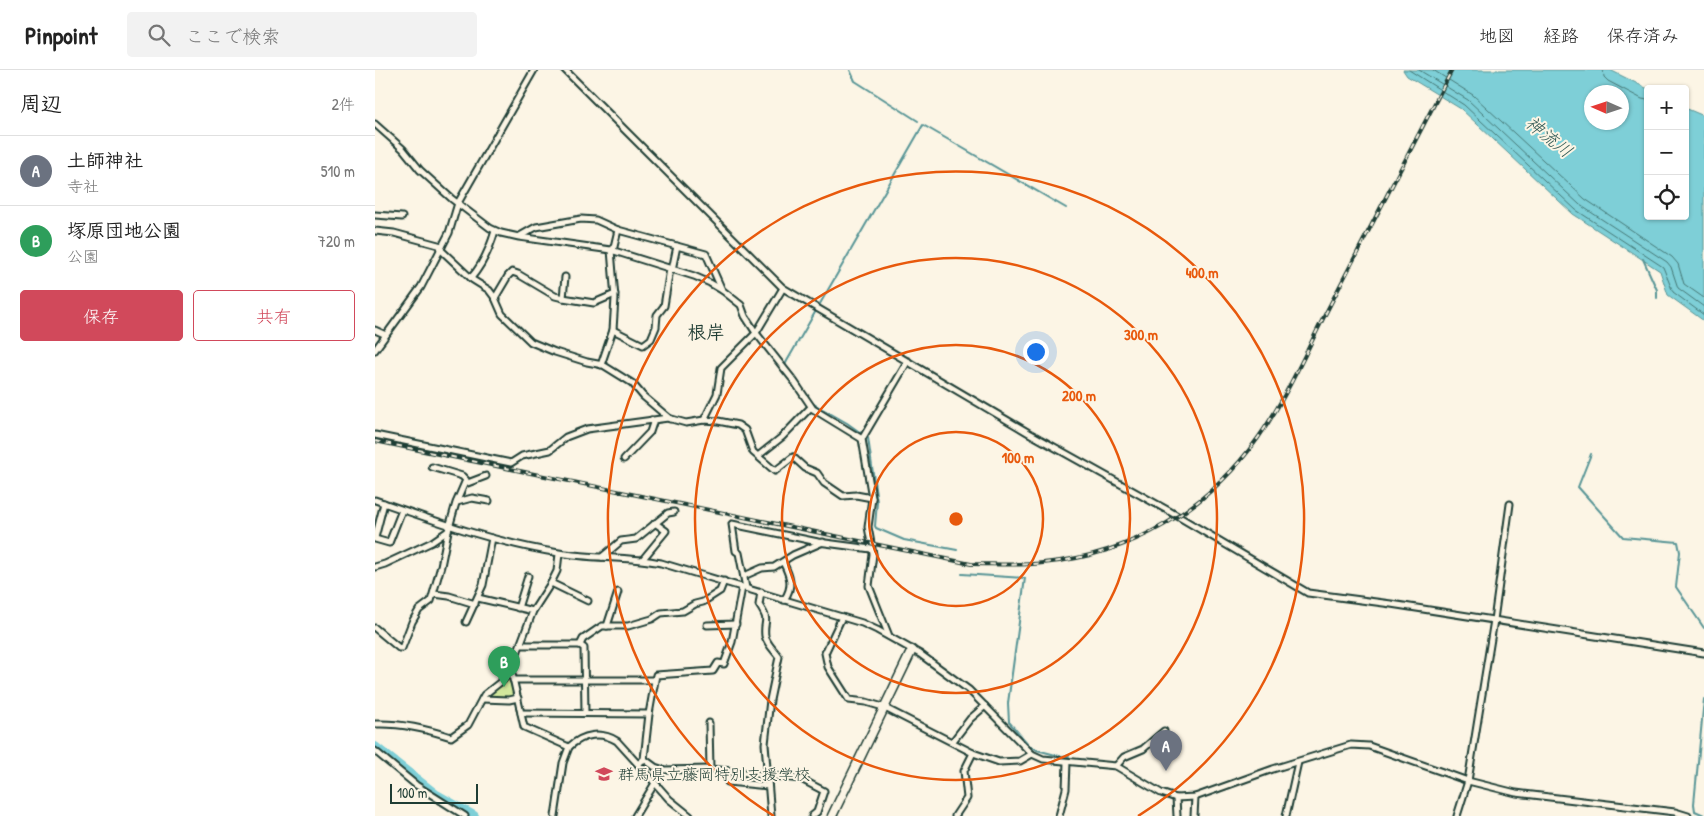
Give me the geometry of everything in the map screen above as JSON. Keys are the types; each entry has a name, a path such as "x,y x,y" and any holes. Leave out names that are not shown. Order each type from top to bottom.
{"street":[{"path":"375,350 421,287 449,232 458,204 534,70"},
{"path":"565,70 783,288 1308,593 1704,653"},
{"path":"375,124 470,215 495,231 612,250 710,282 741,305 745,316 756,333 794,381 811,407 862,439"},
{"path":"375,215 402,217"},
{"path":"519,236 536,228 581,219 596,220 618,230 706,254 722,290"},
{"path":"601,365 613,330 615,294 612,250 618,230"},
{"path":"471,278 489,249 495,231"},
{"path":"375,232 394,233 441,247 471,278 489,290 502,314 531,342 555,352 601,365 632,383 643,396 671,419"},
{"path":"613,330 643,345 651,339 656,327 657,314 665,306 677,246"},
{"path":"495,298 512,272 555,296 563,298 579,299 594,303 615,294"},
{"path":"563,298 565,277"},
{"path":"704,420 717,394 721,368 756,333 783,288"},
{"path":"375,330 386,335"},
{"path":"889,636 869,586 873,554 868,527 872,498 862,439 908,361"},
{"path":"758,456 782,437 811,407"},
{"path":"375,434 511,463 522,456 550,450 566,437 587,429 651,420 671,419 686,423 704,420 717,421 738,425 745,430 753,452 775,471 793,457 805,468 817,473 824,483 843,496 856,495 872,498"},
{"path":"624,458 649,432 653,423 651,420"},
{"path":"432,467 462,476 466,480 465,484"},
{"path":"375,628 399,648 402,648 419,610 431,602 449,528 461,489 465,484 486,476"},
{"path":"457,502 472,498 489,501"},
{"path":"375,500 449,528 559,554 643,559 661,563 862,623 912,650 969,690 1032,754 1043,759 1116,766 1161,793 1176,798 1195,797 1273,769 1351,745 1369,746 1468,781 1516,793 1653,809 1688,816"},
{"path":"384,503 375,538 389,543 402,510"},
{"path":"1457,816 1468,781 1494,620 1510,504"},
{"path":"602,557 621,540 636,539 668,512 674,512"},
{"path":"643,559 666,532 655,523"},
{"path":"638,764 644,759 656,675 713,671 718,663 724,664 732,642 744,587 739,554 735,551 732,524 823,542 871,549"},
{"path":"375,567 432,542 449,528"},
{"path":"466,622 478,598 487,572 492,538"},
{"path":"743,576 762,568 774,567 823,542"},
{"path":"375,724 387,723 411,726 451,737 468,725 483,695 503,680 511,669 533,612 557,571 559,554"},
{"path":"783,562 791,579 789,591 784,600"},
{"path":"518,608 528,576"},
{"path":"580,645 583,639 602,626 628,626 652,619 661,613 683,611 703,602 720,591 724,581"},
{"path":"551,583 589,601"},
{"path":"607,626 618,592"},
{"path":"761,592 759,606 767,618 765,637 768,644 779,657 770,700 765,744 771,816"},
{"path":"433,594 449,596 475,604"},
{"path":"478,598 533,612"},
{"path":"842,617 825,653 828,667 849,700 883,707 953,741 973,753 999,762 1020,761 1032,754"},
{"path":"707,625 736,624"},
{"path":"521,645 580,645 585,648 585,714"},
{"path":"832,816 912,650"},
{"path":"511,669 524,727 569,747"},
{"path":"513,680 654,680"},
{"path":"482,699 509,700 518,698"},
{"path":"953,741 970,719 985,706"},
{"path":"521,713 649,714"},
{"path":"709,723 710,769"},
{"path":"1116,766 1124,757 1143,749 1164,730"},
{"path":"555,816 563,764 569,747 594,734 610,736 617,741 669,799 690,816"},
{"path":"375,751 416,785 465,816"},
{"path":"955,816 967,798 964,771 973,753"},
{"path":"644,759 655,767 664,770 727,770 801,779 824,791 817,812 812,816"},
{"path":"1059,816 1066,789 1067,762"},
{"path":"1286,816 1298,762"},
{"path":"727,770 728,782 768,786"},
{"path":"635,816 655,783"},
{"path":"1194,816 1195,797"},
{"path":"1176,798 1177,816"},
{"path":"1653,809 1653,816"}],"green space":[{"path":"508,676 514,696 507,698 485,697 501,685"}],"water":[{"name":"神流川","path":"1403,70 1610,70 1644,87 1644,220 1689,220 1689,110 1704,116 1704,321 1668,295 1660,271 1573,214 1461,109 1407,76"}],"pier":[{"path":"1450,70 1454,70 1439,99 1436,97"}],"waterway":[{"path":"850,70 855,81 918,121"},
{"path":"803,390 785,365 923,125 1066,208"},
{"path":"1643,259 1657,290 1657,298"},
{"path":"812,403 847,423 868,438 877,502 876,528 904,540 957,550"},
{"path":"1591,454 1578,487 1623,537 1678,542 1680,552 1676,587 1704,628"},
{"path":"962,574 1025,578 1008,703 1009,722 1029,745 1037,750 1063,757 1069,756"},
{"path":"1704,699 1694,804 1695,811 1704,815"},
{"path":"375,747 435,794 474,816"}],"railway":[{"path":"375,441 971,564 1016,565 1043,563 1107,550 1136,539 1191,507 1238,464 1258,438 1287,390 1452,70"}],"place":[{"name":"塚原団地公園","path":"504,687"},
{"name":"土師神社","path":"1166,771"},
{"name":"群馬県立藤岡特別支援学校","path":"604,774"}],"district":[{"name":"根岸","path":"706,332"}]}
